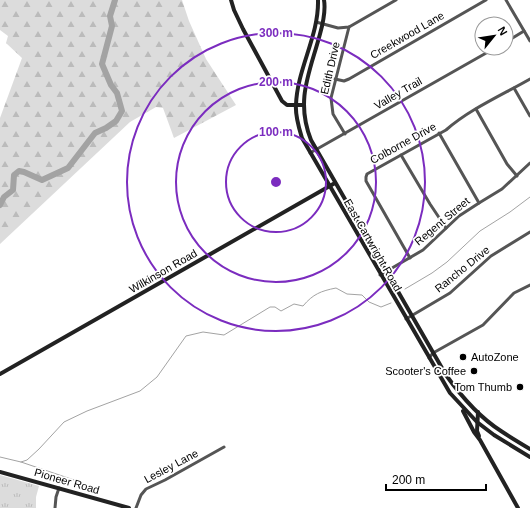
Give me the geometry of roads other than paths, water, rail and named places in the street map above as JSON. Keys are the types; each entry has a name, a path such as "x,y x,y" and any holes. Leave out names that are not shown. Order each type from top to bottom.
{"main road":[{"path":"230,0 243,29 282,101 287,105 303,105"},
{"name":"East Cartwright Road","path":"318,0 316,22 300,80 296,105 299,130 310,154 441,379 461,407 494,435 530,456"},
{"name":"East Cartwright Road","path":"324,0 322,24 304,97 303,113 307,131 316,150 446,375 462,396 478,412 500,431 530,449"},
{"name":"Wilkinson Road","path":"0,374 336,183"},
{"path":"456,400 462,396"},
{"path":"461,407 518,508"},
{"path":"478,412 477,431 480,440"},
{"path":"516,447 519,442"},
{"name":"Pioneer Road","path":"0,472 129,508"}],"street":[{"path":"316,22 338,28 349,27 396,0"},
{"name":"Creekwood Lane","path":"335,79 344,81 349,79 486,0"},
{"path":"506,0 530,41"},
{"name":"Edith Drive","path":"345,134 333,114 331,98 349,27"},
{"path":"514,37 524,31"},
{"name":"Valley Trail","path":"310,154 481,56"},
{"name":"Colborne Drive","path":"410,258 366,181 366,178 370,172 439,134 476,110 530,79"},
{"path":"514,88 530,116"},
{"path":"476,110 507,164 517,176"},
{"path":"439,134 479,203"},
{"path":"401,155 446,228"},
{"name":"Regent Street","path":"380,275 423,250 446,228 479,203 502,189 530,163"},
{"name":"Rancho Drive","path":"406,319 450,293 491,256 530,232"},
{"path":"429,358 433,353 483,325 514,293 530,285"},
{"name":"Lesley Lane","path":"136,508 141,495 146,489 224,447"},
{"path":"55,508 59,488"}],"waterway":[{"path":"0,205 4,197 13,190 14,175 19,171 42,180 68,168 95,133 116,121 122,111 117,93 111,85 102,64 112,26 110,16 115,0"},
{"path":"405,289 447,262 480,231 530,197"},
{"path":"21,462 27,460 39,449 64,422 87,411 140,391 157,377 186,336 203,332 224,335 270,307 275,307 281,311 294,304 303,306 318,294 326,290 336,288 347,294 362,295 369,302 381,307 391,303"},
{"path":"0,457 21,462 83,483"}],"place":[{"name":"AutoZone","path":"463,357"},
{"name":"Scooter's Coffee","path":"474,371"},
{"name":"Tom Thumb","path":"520,387"}]}
